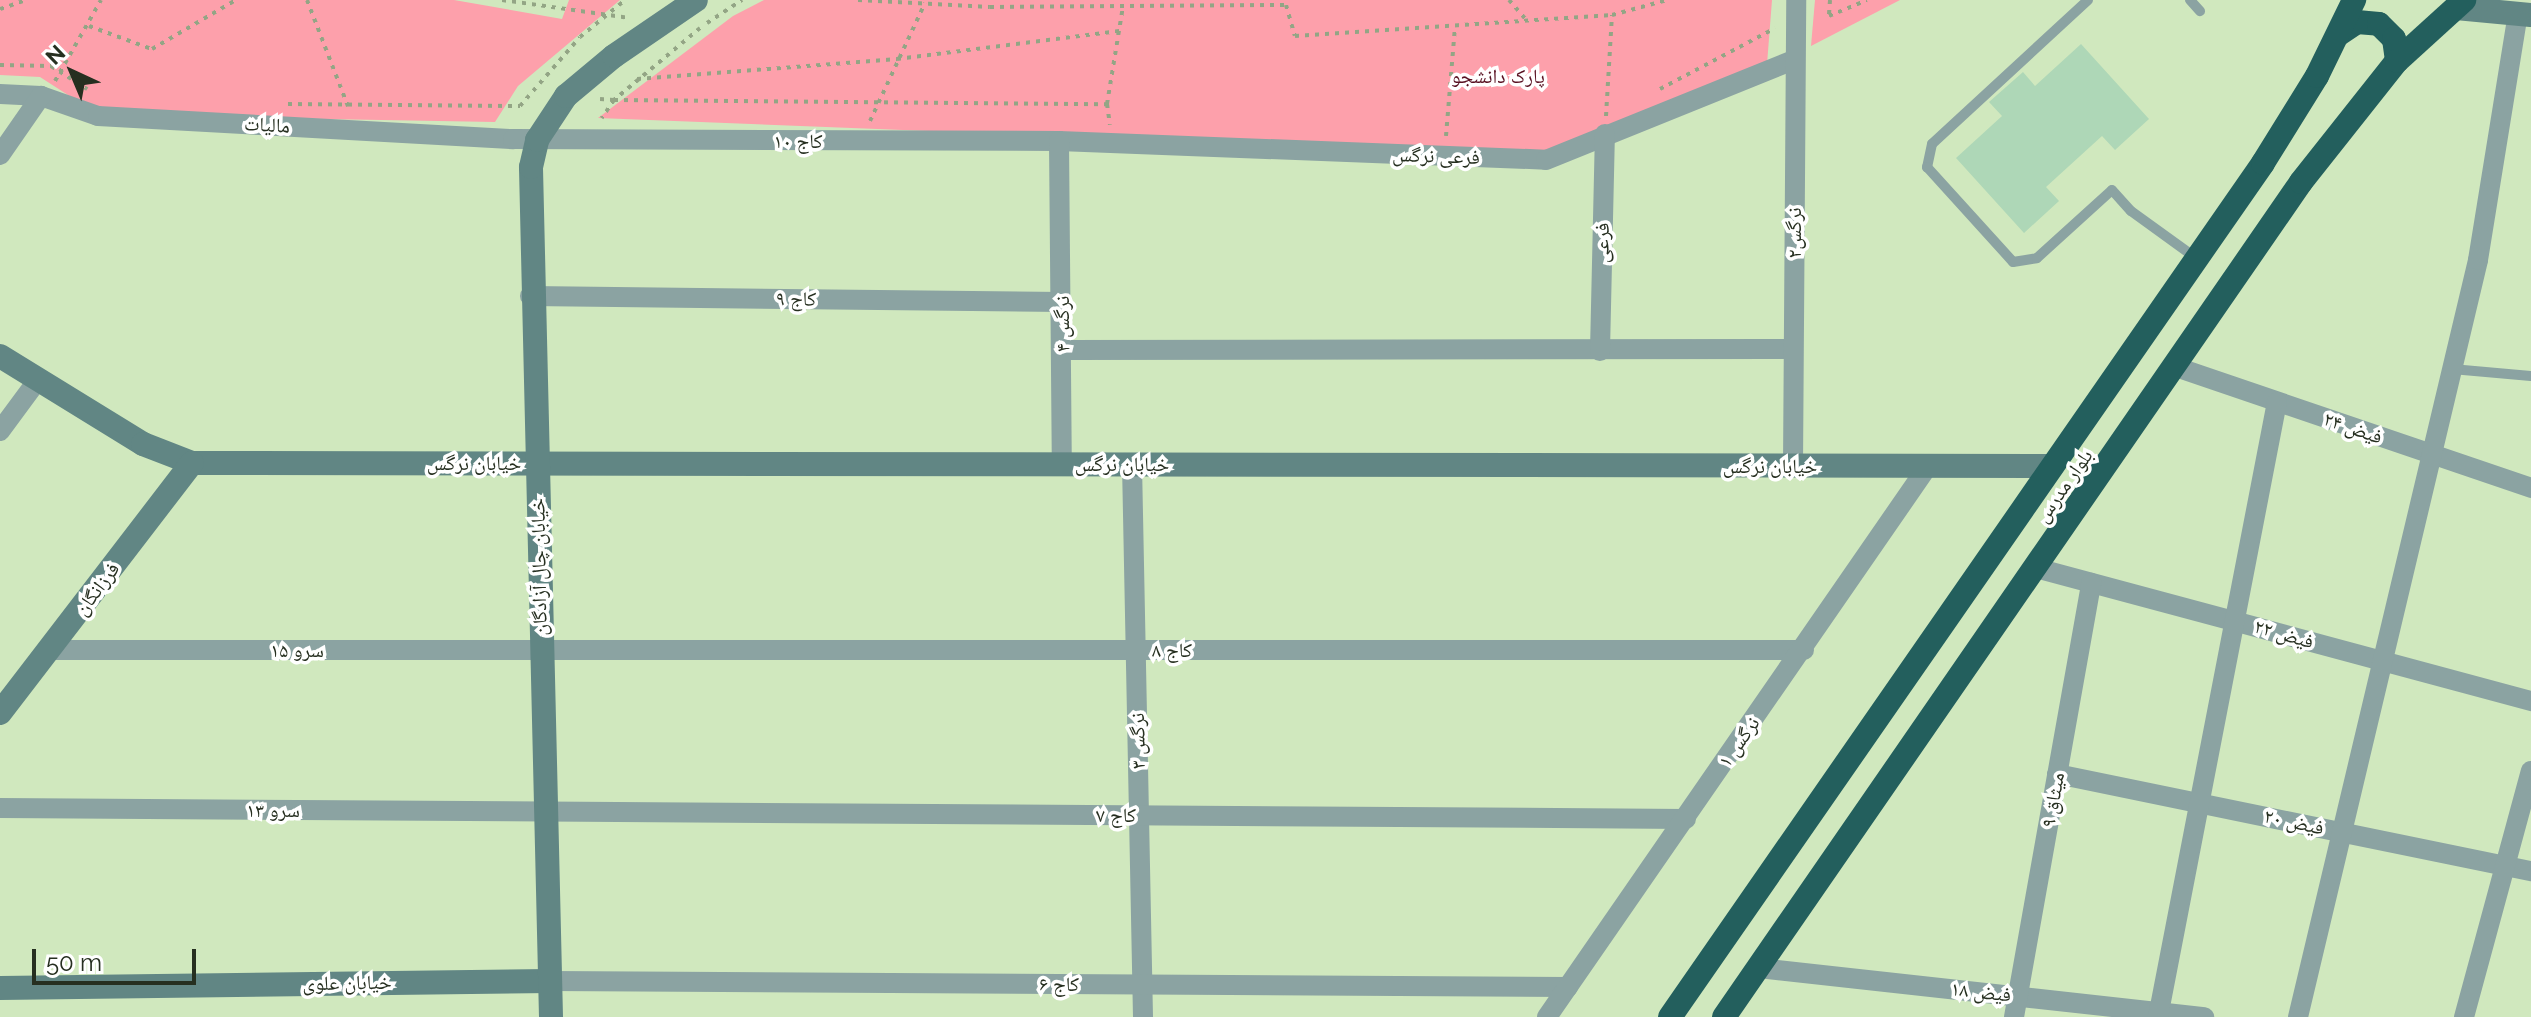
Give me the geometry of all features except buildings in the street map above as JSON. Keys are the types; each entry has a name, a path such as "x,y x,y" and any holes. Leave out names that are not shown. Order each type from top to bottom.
{"highway":[{"name":"بلوار مدرس","path":"1670,1017 2198,259 2339,34 2354,0"},
{"name":"بلوار مدرس","path":"1724,1017 2301,182 2397,61 2460,4"},
{"path":"2339,34 2357,22 2379,24 2394,39 2397,61"}],"street":[{"name":"خیابان چال آزادگان","path":"551,1017 530,296 531,167 537,140 566,96 696,0"},
{"name":"نرگس۲","path":"1793,466 1796,0"},
{"path":"2298,1017 2478,260 2525,13 2460,4"},
{"name":"فرعی نرگس","path":"1059,141 1546,160 1605,126 1794,60"},
{"name":"مالیات","path":"0,94 41,96 98,116 537,140"},
{"path":"0,155 41,96"},
{"name":"فرعی","path":"1600,351 1605,126"},
{"name":"کاج ۱۰","path":"537,140 1059,141"},
{"name":"نرگس ۴","path":"1059,141 1062,184 1062,464"},
{"name":"کاج ۹","path":"530,296 1062,302"},
{"path":"1062,350 1793,349"},
{"path":"0,356 143,444 192,463"},
{"name":"فیض ۲۴","path":"2176,367 2531,488"},
{"path":"0,431 37,381"},
{"path":"2159,1015 2277,402"},
{"name":"خیابان نرگس","path":"192,463 2052,466"},
{"name":"فرزانگان","path":"0,713 52,650 192,463"},
{"name":"نرگس ۳","path":"1132,464 1143,1017"},
{"name":"نرگس ۱","path":"1547,1017 1804,650 1928,466"},
{"name":"فیض ۲۲","path":"2036,568 2531,701"},
{"name":"میثاق ۹","path":"2014,1017 2091,583"},
{"name":"سرو ۱۵","path":"52,650 541,650"},
{"name":"کاج ۸","path":"541,650 1804,650"},
{"path":"2464,1017 2531,771"},
{"name":"فیض ۲۰","path":"2057,774 2531,871"},
{"name":"سرو ۱۳","path":"0,808 547,811"},
{"name":"کاج ۷","path":"547,811 1686,819"},
{"name":"فیض ۱۸","path":"1759,968 2018,996 2159,1015 2204,1017"},
{"name":"کاج ۶","path":"550,981 1568,987"},
{"name":"خیابان علوی","path":"0,988 550,981"}],"lane":[{"path":"2088,0 1932,144 1927,167 2013,262 2037,258 2112,190 2131,211 2198,259"},
{"path":"2190,0 2200,11"},
{"path":"2452,369 2531,376"}],"path":[{"path":"0,9 26,0"},
{"path":"41,96 61,73 101,0"},
{"path":"89,26 152,49 236,0"},
{"path":"307,0 348,104 348,129"},
{"path":"502,0 609,13 660,24"},
{"path":"273,103 520,106 580,37 625,0"},
{"path":"588,140 614,100 637,79 677,44 742,0"},
{"path":"858,0 1029,7 1158,3 1286,5 1295,36 1612,15 1667,0"},
{"path":"1027,0 1029,7"},
{"path":"1509,0 1527,21"},
{"path":"1830,0 1829,16 1867,0"},
{"path":"865,141 876,102 925,3"},
{"path":"1123,6 1107,104 1110,129 1126,130"},
{"path":"1605,126 1612,15"},
{"path":"1646,97 1780,26"},
{"path":"1447,156 1455,27"},
{"path":"637,79 897,59 1119,31"},
{"path":"0,65 51,66 93,93"},
{"path":"566,96 614,100 1107,104"},
{"path":"1605,126 1619,111"}],"green space":[{"path":"0,0 454,0 562,19 569,0 620,0 518,86 495,122 99,115 40,77 0,75"},
{"name":"پارک دانشجو","path":"764,0 1772,0 1767,64 1547,155 598,118 733,16"},
{"path":"1815,0 1900,0 1811,46"}]}
